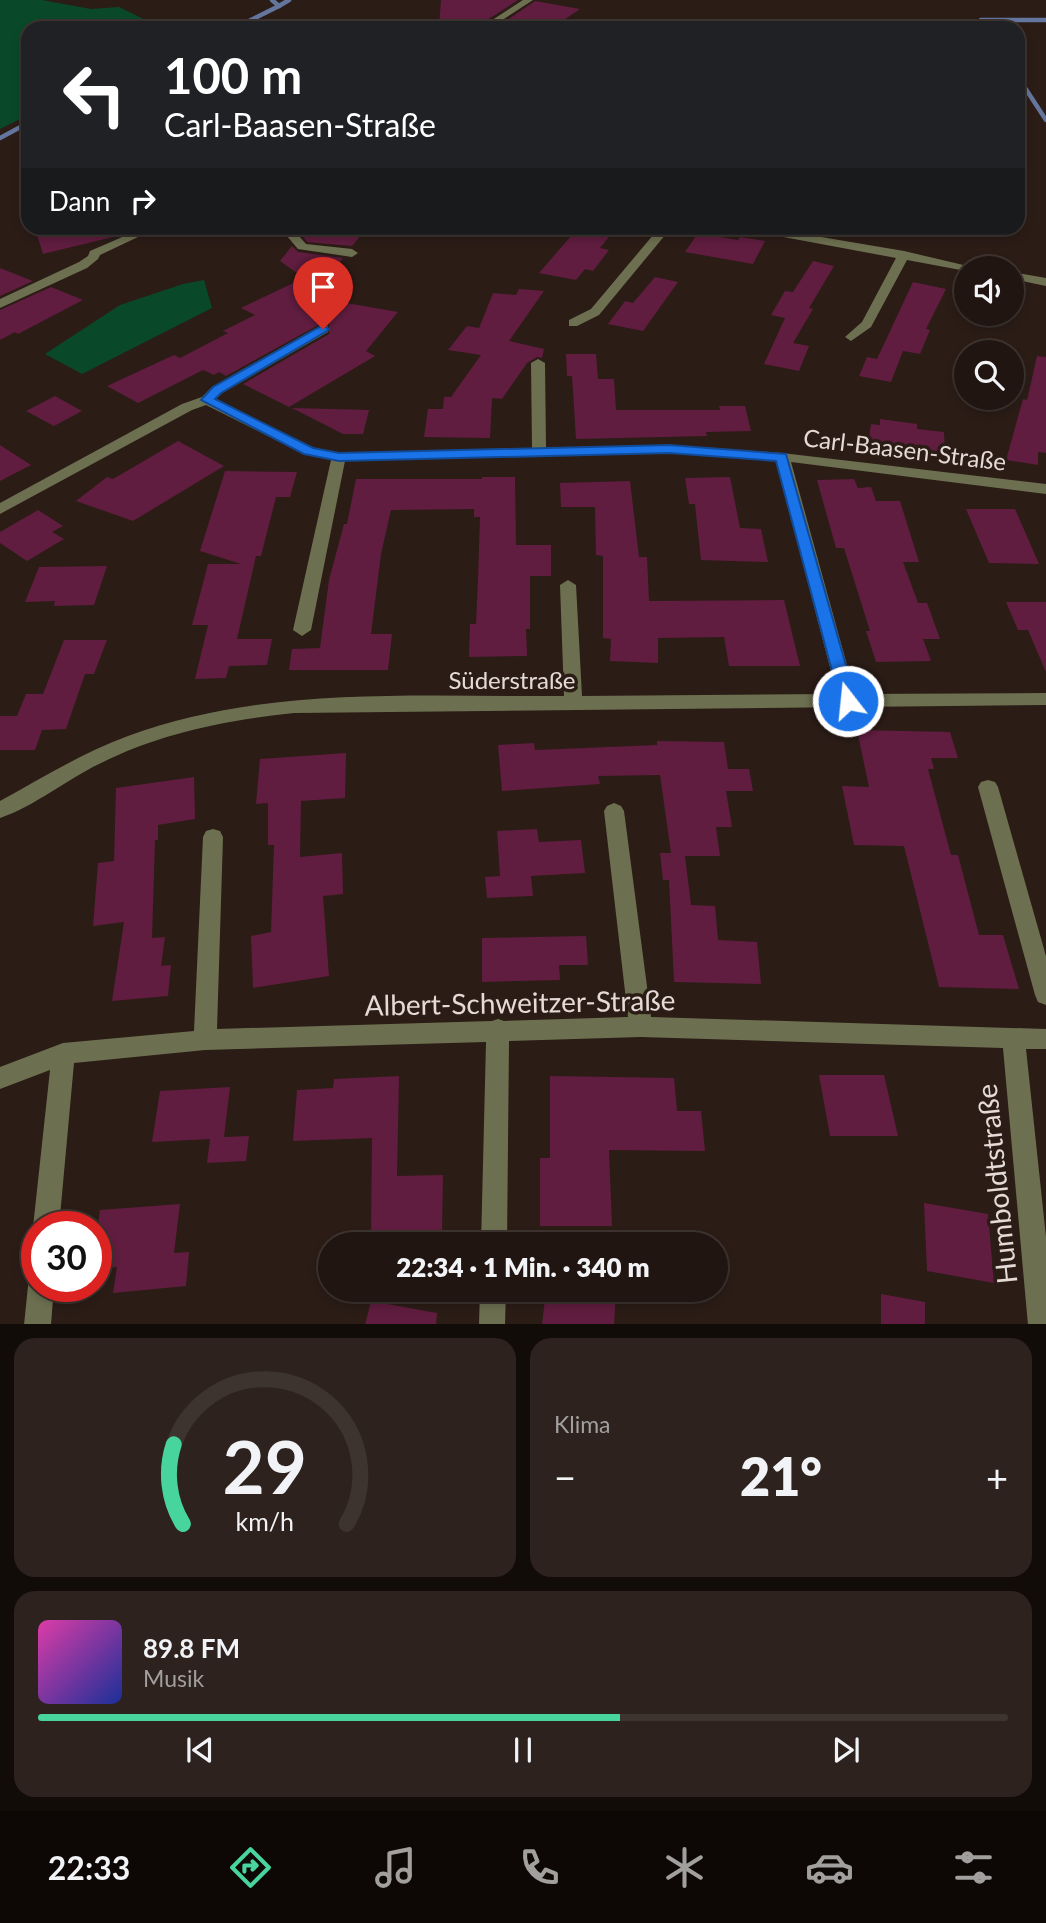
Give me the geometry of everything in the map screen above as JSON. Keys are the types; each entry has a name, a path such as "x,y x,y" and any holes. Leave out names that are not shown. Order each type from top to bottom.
{"street":[{"path":"495,21 529,0"},
{"path":"3,300 83,265 94,257 94,253 133,235"},
{"path":"292,235 302,247 352,253"},
{"path":"573,323 595,312 659,235"},
{"path":"791,235 954,265"},
{"path":"851,337 867,324 904,255"},
{"path":"1024,278 1046,282"},
{"path":"0,509 187,407 208,400 217,390 323,329"},
{"path":"538,363 539,451"},
{"name":"Carl-Baasen-Straße","path":"208,400 309,451 339,457 669,449 782,457 1046,489"},
{"path":"302,630 339,457"},
{"path":"782,457 848,701"},
{"path":"568,585 573,703"},
{"name":"Süderstraße","path":"0,810 108,751 205,718 262,708 322,704 1046,699"},
{"path":"988,787 1046,995"},
{"path":"614,811 641,1027"},
{"path":"205,1040 213,837"},
{"name":"Albert-Schweitzer-Straße","path":"0,1078 63,1054 205,1040 498,1029 641,1027 1046,1039"},
{"path":"494,1232 498,1029"},
{"name":"Humboldtstraße","path":"1013,1037 1042,1324"},
{"path":"48,1211 63,1054"},
{"path":"37,1324 39,1302"},
{"path":"492,1324 493,1302"}],"green space":[{"path":"0,0 42,0 91,9 119,7 148,21 21,21 21,118 0,129"},
{"path":"204,280 212,308 82,374 45,354 120,305 183,284"}],"building":[{"path":"441,0 518,0 486,21 440,21"},
{"path":"535,1 580,9 562,21 506,21"},
{"path":"37,235 121,235 43,254"},
{"path":"302,235 361,235 352,246 307,242"},
{"path":"572,235 610,235 600,248 609,250 593,271 585,269 576,280 539,273"},
{"path":"697,235 765,241 753,264 685,252"},
{"path":"292,246 298,252 343,258 312,297 398,312 366,351 375,356 289,407 243,384 329,334 329,323 322,323 226,376 219,372 214,375 203,370 138,403 107,386 174,355 180,358 228,333 223,331 255,315 241,308 310,275 297,273 280,261"},
{"path":"813,261 834,266 809,308 813,309 793,343 809,346 799,371 764,364 785,318 771,315 785,291 793,292"},
{"path":"0,268 33,281 0,296"},
{"path":"655,277 678,282 643,331 608,324 625,301 633,303"},
{"path":"913,282 946,289 926,329 930,330 920,354 903,351 891,382 859,376 867,357 877,359"},
{"path":"51,287 83,300 18,334 15,332 0,340 0,310"},
{"path":"519,289 544,291 509,341 544,349 542,358 537,357 527,363 502,399 492,398 490,438 424,437 428,409 443,409 444,397 451,397 481,355 448,350 467,326 479,328 493,293 516,295"},
{"path":"566,354 596,354 598,379 614,379 616,410 720,410 719,406 745,406 751,431 706,432 707,436 576,439 572,376 567,376"},
{"path":"1037,356 1046,357 1046,453 1038,452 1038,465 1006,460 1020,410 1024,410 1024,399 1027,400"},
{"path":"55,396 82,411 54,426 26,411"},
{"path":"292,408 369,410 363,434 343,434"},
{"path":"880,419 917,424 917,429 944,432 945,453 868,443 871,424 880,425"},
{"path":"178,441 224,466 133,521 76,501 107,477 113,479"},
{"path":"0,445 31,465 0,481"},
{"path":"225,471 297,472 290,497 276,497 261,556 256,556 237,639 272,639 267,665 229,666 226,678 195,679 208,625 192,625 208,564 241,564 200,551"},
{"path":"515,477 516,545 551,545 551,576 530,576 527,656 469,657 470,624 476,624 478,579 480,517 474,517 474,509 391,510 381,554 371,634 392,634 388,670 289,670 292,649 320,648 329,580 344,524 347,524 356,479"},
{"path":"730,477 740,528 761,529 768,562 701,560 695,504 689,504 685,478"},
{"path":"854,479 858,488 871,487 876,501 900,501 919,562 903,562 918,603 927,603 940,639 923,639 931,661 876,662 866,631 870,631 844,548 836,548 817,480"},
{"path":"630,481 639,557 647,557 649,601 784,600 800,666 729,666 724,637 658,638 658,663 610,661 611,639 603,638 603,556 596,555 595,507 561,507 560,483"},
{"path":"966,509 1015,509 1039,564 989,563"},
{"path":"38,510 63,526 52,532 64,539 27,561 0,543 0,532"},
{"path":"107,566 94,605 54,606 55,601 25,602 39,567"},
{"path":"1006,602 1046,602 1046,672 1028,630 1018,630"},
{"path":"64,640 107,640 94,674 85,674 66,729 42,730 35,750 0,750 0,716 17,716 26,694 43,694"},
{"path":"857,730 950,732 958,758 931,758 934,769 928,769 951,855 958,855 979,935 1003,935 1019,989 939,987 904,846 854,845 842,786 869,787"},
{"path":"657,741 724,742 728,769 749,769 753,791 726,791 732,827 716,827 720,856 685,856 691,905 715,906 718,940 757,942 761,984 674,982 669,880 663,880 660,853 671,853 660,775 598,776 600,784 502,791 498,745 534,743 535,750 657,745"},
{"path":"346,753 345,798 301,801 300,857 342,853 343,894 323,896 329,976 253,988 251,936 271,932 274,845 268,845 268,803 256,804 260,759"},
{"path":"194,777 195,819 158,825 158,840 155,840 152,938 165,937 161,966 171,965 168,996 112,1001 124,922 93,926 98,863 114,861 116,788"},
{"path":"537,829 539,842 581,840 585,873 531,876 533,896 487,898 485,877 500,876 497,831"},
{"path":"586,936 588,965 559,965 560,980 482,982 482,938"},
{"path":"819,1075 884,1075 898,1136 830,1136"},
{"path":"399,1076 397,1176 443,1175 442,1232 371,1232 372,1138 293,1141 297,1090 333,1088 334,1079"},
{"path":"550,1076 674,1078 677,1111 701,1111 705,1151 609,1150 612,1226 540,1226 540,1158 550,1158"},
{"path":"230,1087 224,1137 249,1136 246,1161 207,1163 210,1139 152,1142 160,1091"},
{"path":"924,1203 988,1214 994,1283 927,1271"},
{"path":"180,1204 174,1253 189,1252 186,1286 113,1293 117,1267 112,1267 112,1211 100,1210"},
{"path":"881,1294 925,1302 925,1324 881,1324"},
{"path":"371,1302 376,1302 437,1313 436,1324 365,1324"},
{"path":"545,1302 615,1302 614,1324 542,1324"}],"waterway":[{"path":"272,0 279,6"},
{"path":"279,6 289,0"},
{"path":"249,21 279,6"},
{"path":"982,21 1046,20"},
{"path":"1025,88 1046,120"},
{"path":"0,138 21,127"}],"route":[{"path":"323,329 217,390 208,400 309,451 339,457 669,449 782,457 848,701"}]}
